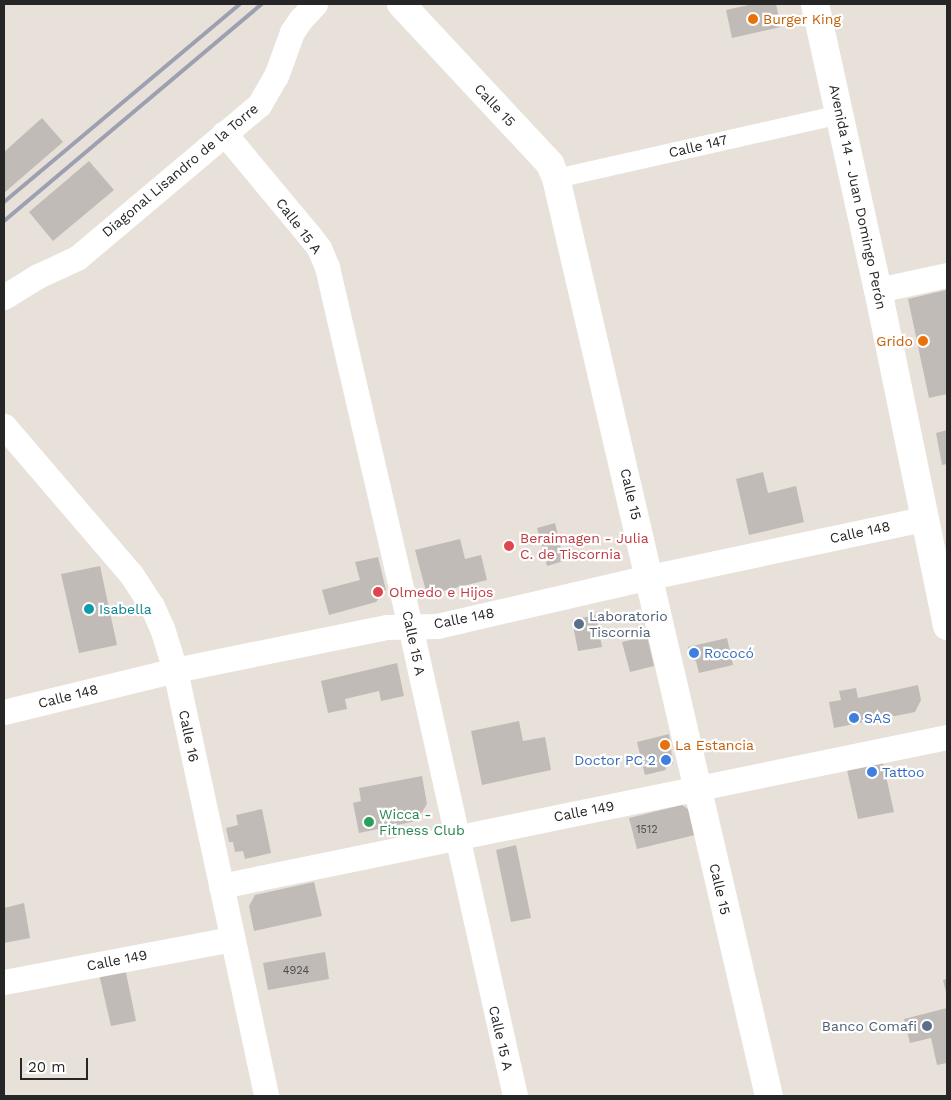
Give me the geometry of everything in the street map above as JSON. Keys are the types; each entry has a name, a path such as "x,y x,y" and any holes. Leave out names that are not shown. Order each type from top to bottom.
{"main road":[{"name":"Calle 15","path":"402,4 550,164 556,178 769,1096"},
{"name":"Avenida 14 - Juan Domingo Perón","path":"815,4 878,290 947,626"}],"street":[{"name":"Diagonal Lisandro de la Torre","path":"4,297 38,276 77,258 264,98 276,76 292,32 315,4"},
{"name":"Calle 147","path":"556,178 840,114"},
{"name":"Calle 15 A","path":"224,133 319,248 327,267 410,626 455,836 515,1096"},
{"path":"878,290 947,275"},
{"name":"Calle 16","path":"4,426 143,591 162,628 175,670 266,1096"},
{"name":"Calle 148","path":"4,712 175,670 387,627 436,626 650,577 924,519"},
{"name":"Calle 149","path":"221,886 455,836 947,737"},
{"name":"Calle 149","path":"4,982 231,939"}],"building":[{"name":"Burger King","path":"753,4 776,4 781,27 732,38 726,10"},
{"path":"42,118 63,142 4,193 4,152"},
{"path":"89,161 114,190 53,241 29,212"},
{"path":"946,290 947,394 929,398 908,299"},
{"path":"947,430 947,464 942,465 936,433"},
{"path":"763,472 768,493 796,486 804,522 749,535 736,479"},
{"path":"555,523 564,561 547,566 537,528"},
{"path":"460,539 465,559 481,555 487,580 427,595 415,550"},
{"path":"378,557 386,590 376,602 329,615 322,590 360,580 355,562"},
{"name":"Isabella","path":"100,566 117,645 79,653 61,574"},
{"path":"596,615 602,647 578,651 572,620"},
{"path":"647,636 654,666 630,672 622,642"},
{"path":"727,638 733,665 699,673 696,661 691,659 688,647"},
{"path":"397,663 404,696 381,701 379,691 345,699 347,709 328,713 321,681"},
{"path":"918,685 921,700 915,712 834,728 829,702 841,700 839,691 856,688 858,698"},
{"path":"519,721 523,741 545,737 551,770 482,785 471,731"},
{"path":"669,734 673,764 665,766 666,770 645,775 637,742"},
{"path":"883,763 894,812 858,819 847,770"},
{"path":"422,776 427,804 416,821 359,833 353,803 361,801 359,788"},
{"path":"682,805 689,810 695,835 637,849 629,818"},
{"path":"262,809 271,853 245,859 243,851 235,852 233,842 229,842 226,828 238,825 236,815"},
{"path":"516,845 531,918 511,922 496,850"},
{"path":"314,882 322,916 254,931 249,906 255,895"},
{"path":"24,903 30,938 4,943 4,908"},
{"path":"325,952 329,979 268,990 263,963"},
{"path":"125,968 136,1021 111,1026 99,974"},
{"path":"947,979 947,996 943,980"},
{"name":"Banco Comafi","path":"947,1008 947,1063 937,1065 931,1038 910,1043 904,1019"}],"railway":[{"path":"4,202 240,4"},
{"path":"4,221 262,4"}],"place":[{"name":"Burger King","path":"753,19"},
{"name":"Grido","path":"923,341"},
{"name":"Beraimagen - Julia C. de Tiscornia","path":"509,546"},
{"name":"Olmedo e Hijos","path":"378,592"},
{"name":"Isabella","path":"89,609"},
{"name":"Laboratorio Tiscornia","path":"579,624"},
{"name":"Rococó","path":"694,653"},
{"name":"SAS","path":"854,718"},
{"name":"La Estancia","path":"665,745"},
{"name":"Doctor PC 2","path":"666,760"},
{"name":"Tattoo","path":"872,772"},
{"name":"Wicca - Fitness Club","path":"369,822"},
{"name":"Banco Comafi","path":"927,1026"}]}
